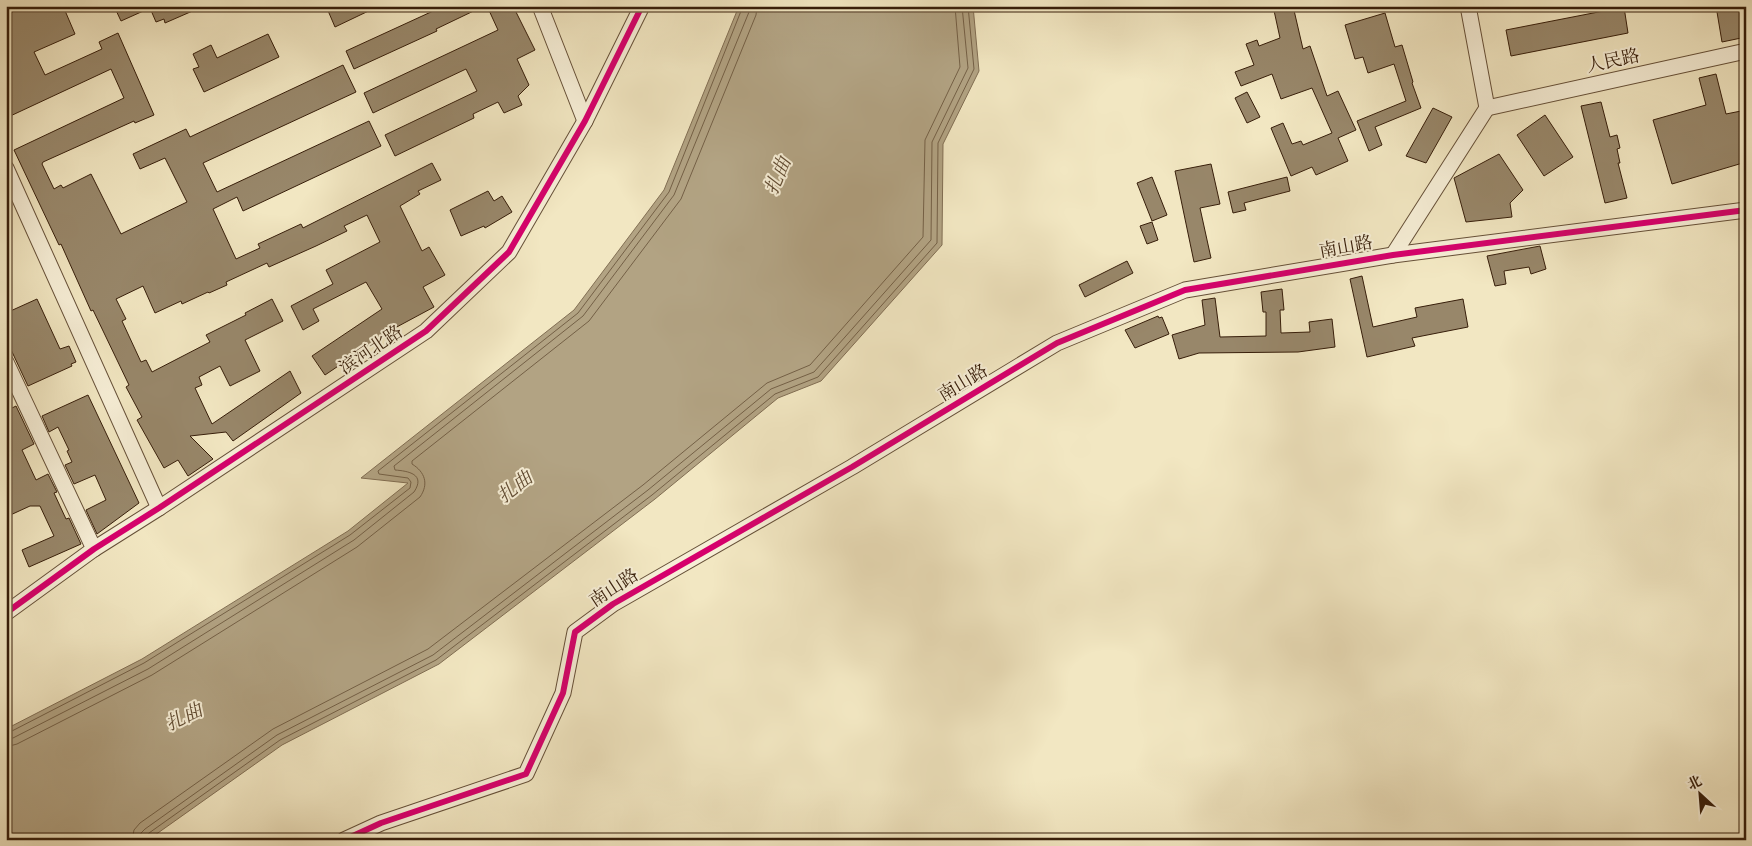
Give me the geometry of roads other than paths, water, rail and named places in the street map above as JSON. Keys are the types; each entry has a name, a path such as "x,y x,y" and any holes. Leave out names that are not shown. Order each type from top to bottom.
{"street":[{"path":"540,6 585,121"},
{"name":"滨河北路","path":"6,613 94,549 426,331 509,252 585,121 642,6"},
{"path":"1393,255 1488,108 1468,6"},
{"name":"人民路","path":"1488,108 1746,51"},
{"path":"6,168 159,508"},
{"name":"南山路","path":"344,840 381,822 526,774 563,694 575,632 613,604 852,467 1057,343 1186,290 1393,255 1746,210"},
{"path":"6,362 94,549"}],"water":[{"name":"扎曲","path":"739,6 973,6 979,71 943,144 942,245 821,381 778,398 655,499 439,664 282,745 148,840 6,840 6,729 142,659 348,531 408,483 361,478 574,310 664,190"}]}
